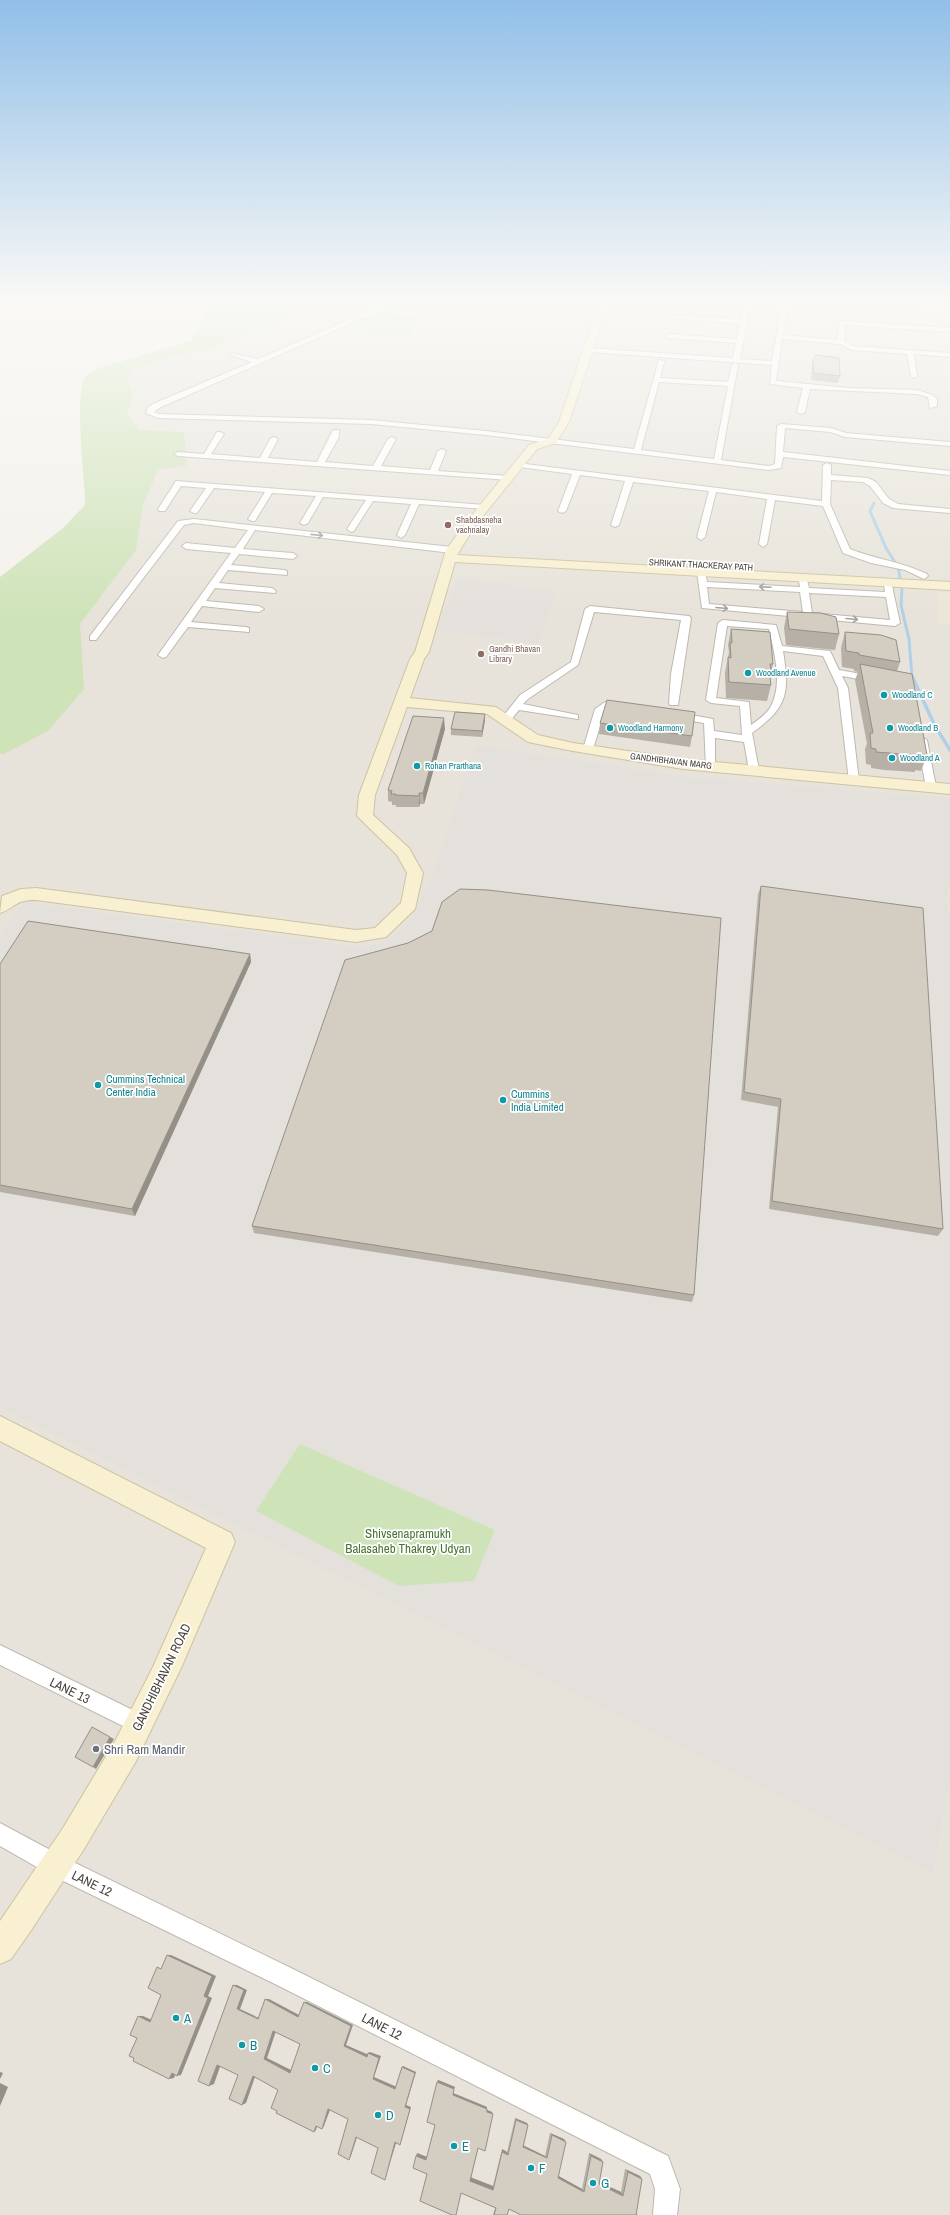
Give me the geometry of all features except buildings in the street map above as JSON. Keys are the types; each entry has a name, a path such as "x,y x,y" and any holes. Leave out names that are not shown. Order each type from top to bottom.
{"street":[{"path":"156,406 151,409 150,413 158,416 364,422 552,441 774,468 779,462 781,426 831,430 845,435 950,444"},
{"path":"0,907 10,897 24,894 36,894 356,936 380,933 409,905 415,873 403,852 365,816 367,795 417,659 422,652 441,593 450,554 461,536 520,465 533,446 552,441 564,422 569,406"},
{"path":"636,452 649,406"},
{"path":"717,461 728,406"},
{"path":"801,412 802,406"},
{"path":"320,464 336,432"},
{"path":"206,456 220,434"},
{"path":"263,460 274,439"},
{"path":"376,468 392,439"},
{"path":"433,472 442,451"},
{"path":"178,454 509,478"},
{"path":"780,454 950,473"},
{"path":"520,465 826,504"},
{"path":"826,465 826,504 846,551 874,561 908,568 918,578"},
{"path":"562,511 577,472"},
{"path":"826,477 865,480 873,484 886,501 896,506 950,511"},
{"path":"615,525 630,479"},
{"path":"162,509 179,483 485,507"},
{"path":"194,511 212,485"},
{"path":"163,655 236,551 251,527 270,490"},
{"path":"701,537 713,490"},
{"path":"304,523 322,494"},
{"path":"351,529 371,498"},
{"path":"764,544 771,498"},
{"path":"401,535 416,502"},
{"path":"93,638 182,524 187,527 251,527 377,546 450,554"},
{"path":"186,546 293,556"},
{"name":"SHRIKANT THACKERAY PATH","path":"450,554 464,559 701,578 803,584 891,584 918,578 950,578"},
{"name":"SHRIKANT THACKERAY PATH","path":"450,554 891,584"},
{"path":"225,567 284,573"},
{"path":"701,578 705,606 895,623 891,584"},
{"name":"SHRIKANT THACKERAY PATH","path":"918,578 950,586"},
{"path":"803,584 808,616"},
{"path":"213,585 272,591"},
{"path":"200,603 259,609"},
{"path":"506,719 524,697 575,663 590,608 686,618 676,674 674,703"},
{"path":"710,734 748,735 772,714 777,702 781,685 780,663 773,627 723,623 711,700 745,704 748,735 754,770"},
{"path":"185,624 246,630"},
{"path":"777,648 827,653 843,688 854,781"},
{"path":"836,672 882,680"},
{"name":"GANDHIBHAVAN MARG","path":"402,702 491,710 506,719 520,732 533,739 588,749 710,766 950,789"},
{"path":"588,749 600,709 605,705 632,708"},
{"path":"516,706 574,717"},
{"path":"662,713 709,721 710,766"},
{"path":"920,726 931,787"},
{"name":"GANDHIBHAVAN ROAD","path":"0,1428 222,1542 182,1636 140,1724 57,1866 0,1948"},
{"name":"LANE 13","path":"0,1656 140,1724"},
{"name":"LANE 12","path":"0,1834 57,1866 287,1978 660,2165 668,2181 669,2198 665,2215"}],"shaded area":[{"path":"83,406 950,406 950,2215 0,2215 0,595 85,526"},
{"path":"456,577 557,591 538,644 438,630"},
{"path":"938,592 950,592 950,625 938,624"},
{"path":"475,745 685,777 950,798 950,879 947,898 950,922 950,1779 933,1873 0,1408 0,937 24,902 359,947 386,943 408,924 429,885"}],"green space":[{"path":"80,406 130,406 127,414 139,430 184,432 187,465 158,470 143,505 136,550 80,624 84,689 48,731 4,754 0,754 0,577 63,528 86,504"},
{"name":"Shivsenapramukh Balasaheb Thakrey Udyan","path":"300,1444 495,1530 474,1581 399,1586 256,1511"}],"waterway":[{"path":"874,503 870,511 886,548 898,567 902,589 901,605 909,639 912,677"},
{"path":"912,676 934,724 950,750"}],"place":[{"name":"Shabdasneha vachnalay","path":"448,525"},
{"name":"Gandhi Bhavan Library","path":"481,654"},
{"name":"Woodland Avenue","path":"748,673"},
{"name":"Woodland C","path":"884,695"},
{"name":"Woodland Harmony","path":"610,728"},
{"name":"Woodland B","path":"890,728"},
{"name":"Woodland A","path":"892,758"},
{"name":"Rohan Prarthana","path":"417,766"},
{"name":"Cummins Technical Center India","path":"98,1085"},
{"name":"Cummins India Limited","path":"503,1100"},
{"name":"Shri Ram Mandir","path":"96,1749"},
{"name":"A","path":"176,2018"},
{"name":"B","path":"242,2045"},
{"name":"C","path":"315,2068"},
{"name":"D","path":"378,2115"},
{"name":"E","path":"454,2146"},
{"name":"F","path":"531,2168"},
{"name":"G","path":"593,2183"}]}
